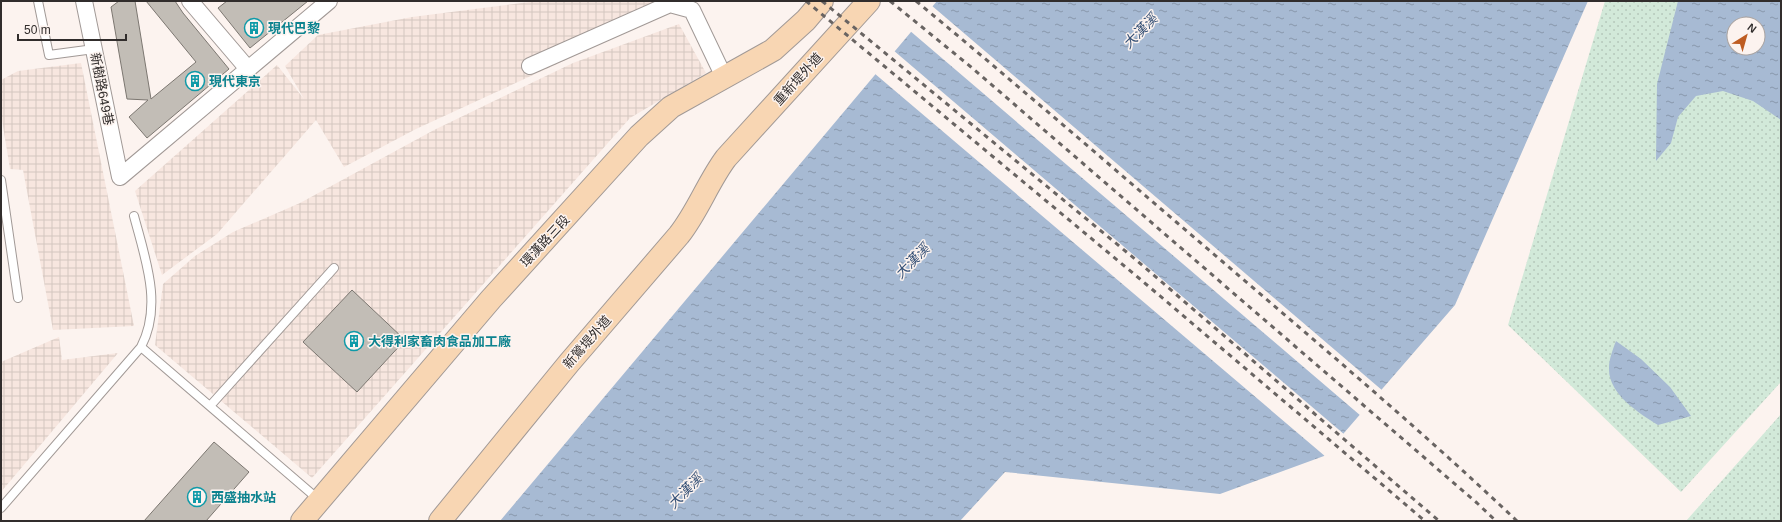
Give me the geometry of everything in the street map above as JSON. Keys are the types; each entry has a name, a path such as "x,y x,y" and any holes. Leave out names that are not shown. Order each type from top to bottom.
{"street":[{"name":"新樹路649巷","path":"84,1 120,177 248,69"},
{"path":"190,1 248,69 329,1"},
{"name":"環漢路三段","path":"302,521 491,299 639,136 671,108 773,50 806,20 822,1"},
{"name":"重新堤外道","path":"726,158 869,1"},
{"path":"530,66 670,4 692,10 724,77"},
{"name":"新鶯堤外道","path":"440,521 569,363 680,235 691,220 716,171 726,158"}],"lane":[{"path":"38,1 49,55 94,49"},
{"path":"1,180 18,298"},
{"path":"1,508 142,347 148,335 152,313 150,276 134,216"},
{"path":"210,406 334,268"},
{"path":"142,347 320,500"}],"shaded area":[{"path":"537,1 663,1 670,12 416,129 344,167 316,120 217,234 162,275 135,191 277,65 304,99 285,66 318,35 412,17"},
{"path":"679,24 706,73 630,118 312,478 155,345 163,284 195,256 233,232 300,203 434,130 573,63"},
{"path":"81,63 134,326 53,330 23,170 10,169 1,114 1,80 18,71"},
{"path":"59,337 62,360 118,353 1,492 1,362"}],"green space":[{"path":"1605,1 1781,1 1781,382 1681,492 1508,325"},
{"path":"1781,414 1781,521 1686,521"}],"water":[{"name":"大漢溪","path":"937,1 1588,1 1455,305 1324,456 1220,494 1005,472 960,521 500,521"},
{"path":"1678,1 1781,1 1781,120 1753,101 1723,91 1696,96 1678,117 1671,143 1656,161 1657,84"},
{"path":"1616,341 1641,359 1670,387 1691,416 1658,425 1642,415 1626,402 1619,394 1610,377 1609,368 1611,354"}],"pier":[{"path":"931,5 1383,391 1361,416 909,30"},
{"path":"893,50 1345,435 1326,457 874,73"}],"building":[{"name":"現代東京","path":"119,1 135,1 151,99 196,62 146,1 175,1 229,69 147,138 129,117 148,100 127,99 111,7"},
{"name":"現代巴黎","path":"227,1 308,1 250,48 218,8"},
{"name":"大得利家畜肉食品加工廠","path":"352,290 405,340 357,392 303,342"},
{"name":"西盛抽水站","path":"214,442 249,472 206,521 144,521"}],"railway":[{"path":"806,1 1140,279 1425,521"},
{"path":"822,1 1135,259 1439,521"},
{"path":"890,1 971,67 1496,521"},
{"path":"916,1 1032,98 1408,422 1517,521"}],"place":[{"name":"現代巴黎","path":"254,28"},
{"name":"現代東京","path":"195,81"},
{"name":"大得利家畜肉食品加工廠","path":"354,341"},
{"name":"西盛抽水站","path":"197,497"}]}
